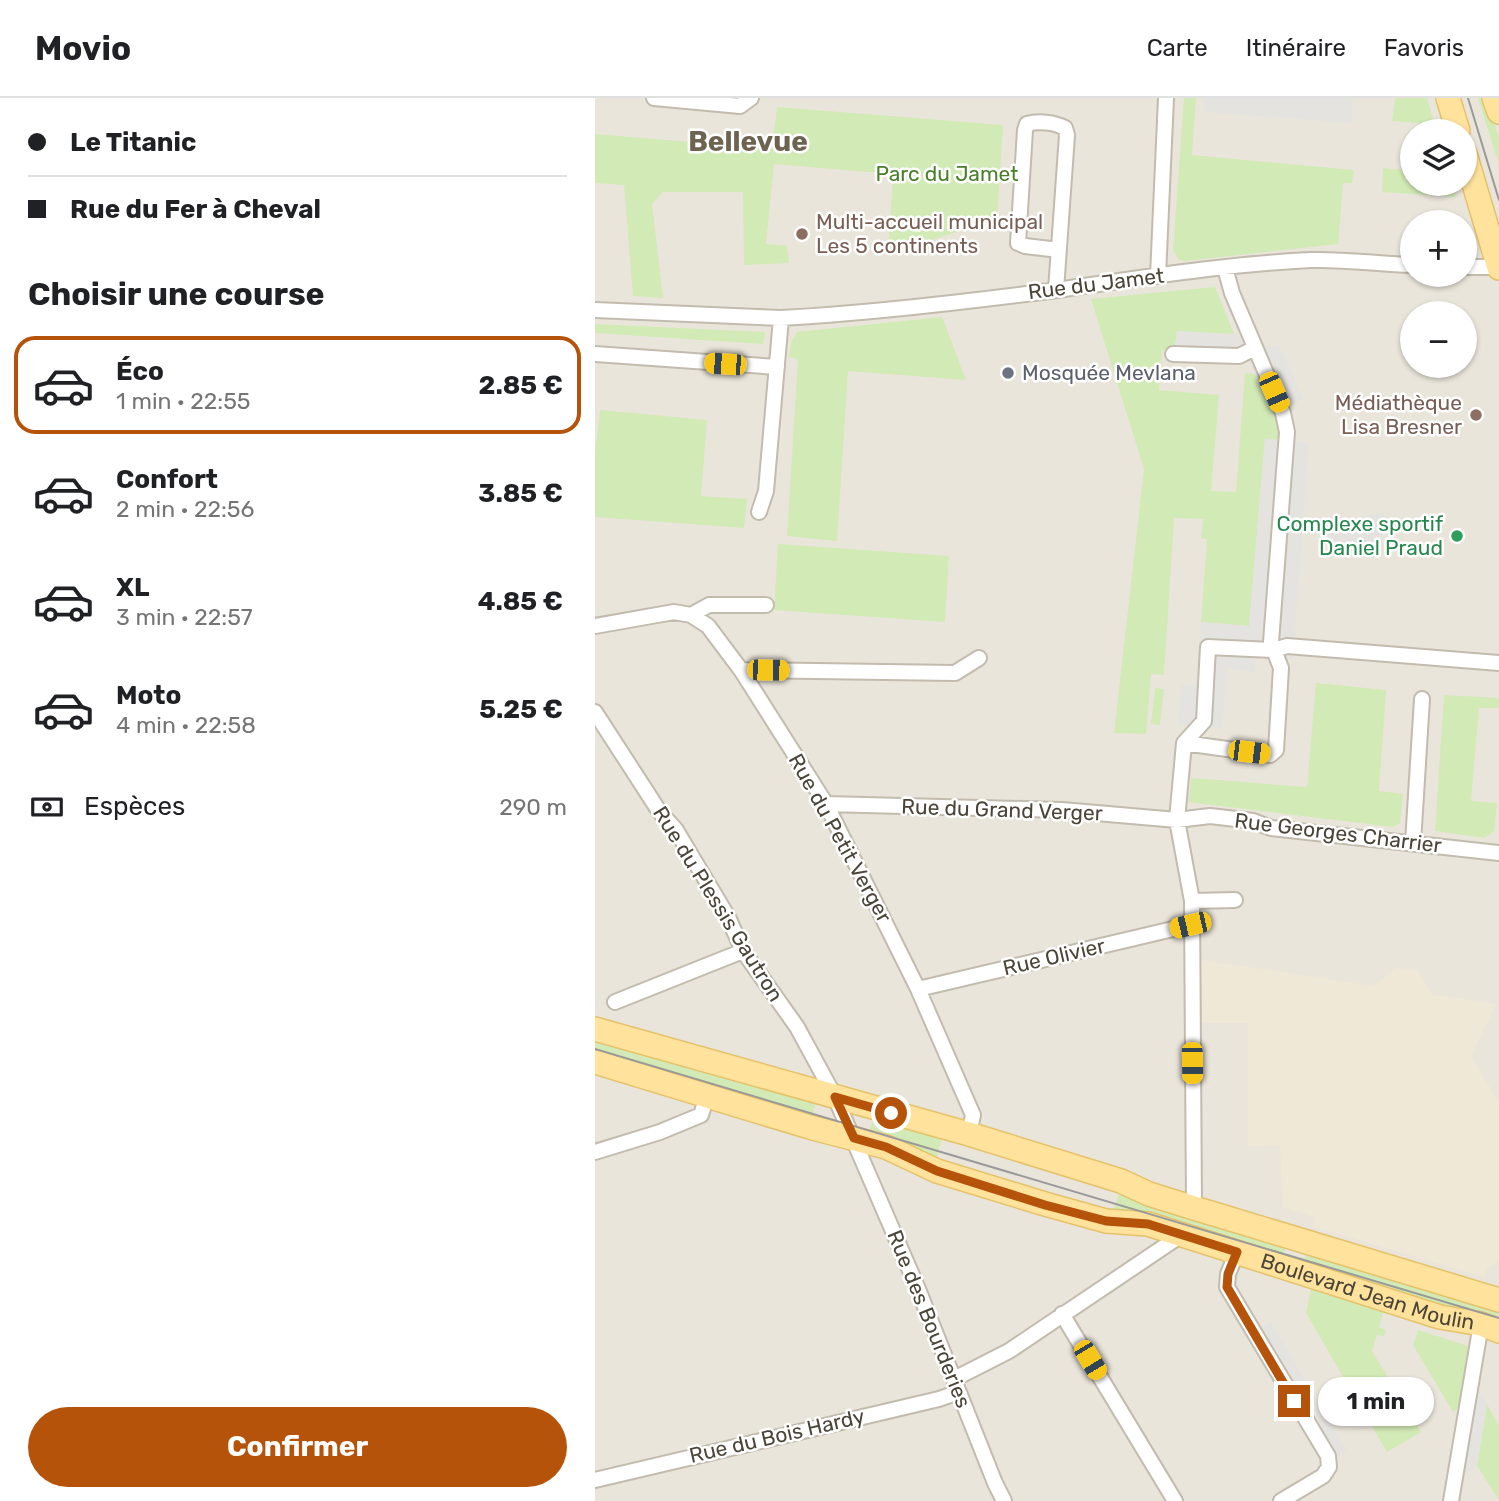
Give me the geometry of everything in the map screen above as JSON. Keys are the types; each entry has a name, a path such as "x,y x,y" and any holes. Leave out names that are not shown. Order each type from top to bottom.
{"main road":[{"path":"1448,98 1454,119"},
{"path":"1494,98 1499,112"},
{"path":"1477,194 1499,267"},
{"name":"Boulevard Jean Moulin","path":"595,1029 969,1134 1118,1180 1149,1194 1499,1300"},
{"name":"Boulevard Jean Moulin","path":"595,1062 886,1147 937,1171 1045,1205 1106,1221 1148,1224 1440,1317 1490,1328"}],"street":[{"path":"654,98 740,106 751,98"},
{"path":"1158,276 1167,98"},
{"path":"1056,290 1059,250 1067,135 1065,128 1059,124 1034,122 1027,124 1025,130 1018,243 1059,250"},
{"name":"Rue du Jamet","path":"595,310 781,318 911,308 1158,276 1312,260 1400,264"},
{"path":"1477,267 1499,267"},
{"path":"1184,743 1270,755 1276,750 1281,668 1271,642 1287,432 1283,414 1225,268"},
{"path":"759,512 767,491 781,318"},
{"path":"1173,354 1239,356 1255,348"},
{"path":"595,354 777,367"},
{"path":"595,626 674,612 691,615 709,605 766,605"},
{"name":"Rue du Petit Verger","path":"691,615 708,625 741,670 826,804 918,989 973,1115 969,1134"},
{"path":"1194,1208 1190,925 1192,901 1177,820 1184,743 1204,722 1208,647 1274,650 1287,646 1499,663"},
{"path":"741,670 955,673 979,658"},
{"path":"1413,843 1422,699"},
{"name":"Rue du Plessis Gautron","path":"595,712 659,811 676,830 728,917 743,951 797,1027 854,1138"},
{"name":"Rue du Grand Verger","path":"826,804 1062,810 1177,820"},
{"name":"Rue Georges Charrier","path":"1177,820 1220,817 1253,821 1271,828 1499,853"},
{"path":"1192,901 1235,900"},
{"name":"Rue Olivier","path":"918,989 1190,925"},
{"path":"615,1003 743,951"},
{"path":"595,1152 660,1132 701,1115 707,1096"},
{"name":"Rue des Bourderies","path":"854,1138 1004,1501"},
{"name":"Rue du Bois Hardy","path":"595,1480 939,1399 1174,1241 1178,1234"},
{"path":"1237,1252 1228,1274 1227,1287 1328,1456 1329,1467 1323,1476 1281,1501"},
{"path":"1062,1314 1175,1501"},
{"path":"1451,1501 1490,1328"}],"shaded area":[{"path":"595,98 1499,98 1499,1501 595,1501"},
{"path":"1205,98 1353,98 1352,123 1204,112"},
{"path":"1177,331 1234,334 1270,347 1279,345 1303,399 1289,405 1296,441 1309,442 1293,660 1256,657 1255,672 1227,669 1222,728 1178,725 1181,685 1195,686 1201,622 1249,626 1265,439 1279,440 1278,423 1243,349 1175,346"},
{"path":"1384,512 1381,548 1325,544 1325,516 1356,518"},
{"path":"1197,959 1373,986 1398,968 1417,970 1432,994 1496,1004 1471,1057 1499,1102 1499,1262 1488,1267 1484,1277 1312,1226 1315,1217 1283,1207 1280,1145 1248,1146 1248,1023 1198,1023"},
{"path":"1271,1322 1347,1451 1336,1457 1261,1328"},
{"path":"1477,1387 1487,1404 1477,1466 1466,1473 1461,1472"}],"green space":[{"path":"1184,98 1196,98 1192,155 1354,170 1352,183 1343,183 1338,244 1179,260 1173,250"},
{"path":"1395,98 1427,98 1433,119 1392,121"},
{"path":"1478,98 1486,98 1499,137 1499,165"},
{"name":"Parc du Jamet","path":"777,107 1003,125 997,219 888,254 893,174 774,164 766,244 787,246 789,263 744,265 743,192 663,192 652,204 663,298 633,296 624,185 595,183 595,134 772,149"},
{"path":"1383,168 1400,170 1400,193 1382,192"},
{"path":"1215,287 1234,334 1177,332 1175,346 1162,351 1159,390 1219,395 1211,491 1236,492 1245,373 1257,374 1278,423 1279,440 1265,439 1249,626 1201,622 1207,539 1201,538 1203,519 1174,518 1164,675 1151,674 1146,734 1114,733 1144,469 1091,299"},
{"path":"942,317 966,380 848,371 837,541 787,536 798,359 789,357 791,342 797,332"},
{"path":"595,324 765,332 763,344 595,333"},
{"path":"600,410 707,420 701,496 747,499 744,528 595,517 595,452"},
{"path":"778,544 949,556 945,622 774,610"},
{"path":"1316,683 1386,690 1379,791 1403,794 1400,823 1393,827 1189,802 1191,778 1307,787"},
{"path":"1155,688 1164,689 1160,725 1151,724"},
{"path":"1444,695 1499,698 1499,708 1479,708 1471,801 1497,803 1494,831 1485,838 1435,831"},
{"path":"595,1037 816,1103 811,1120 595,1055"},
{"path":"873,1120 896,1127 943,1133 935,1164 868,1136"},
{"path":"1121,1186 1286,1243 1282,1259 1112,1216"},
{"path":"1308,1249 1499,1306 1498,1323 1303,1265"},
{"path":"1311,1288 1384,1310 1379,1327 1386,1330 1384,1336 1377,1335 1372,1351 1421,1432 1387,1452 1306,1313"},
{"path":"1418,1330 1468,1346 1459,1408 1453,1412 1413,1345"},
{"path":"1487,1404 1499,1426 1499,1500 1477,1466"}],"tram line":[{"path":"1468,98 1499,200"},
{"path":"595,1049 1499,1318"}],"place":[{"name":"Multi-accueil municipal Les 5 continents","path":"802,234"},
{"name":"Mosquée Mevlana","path":"1008,373"},
{"name":"Médiathèque Lisa Bresner","path":"1476,415"},
{"name":"Complexe sportif Daniel Praud","path":"1457,536"}],"district":[{"name":"Bellevue","path":"748,141"}],"route":[{"path":"891,1113 835,1097 854,1138 886,1147 937,1171 1045,1205 1106,1221 1148,1224 1237,1252 1228,1274 1227,1287 1294,1401"}]}
